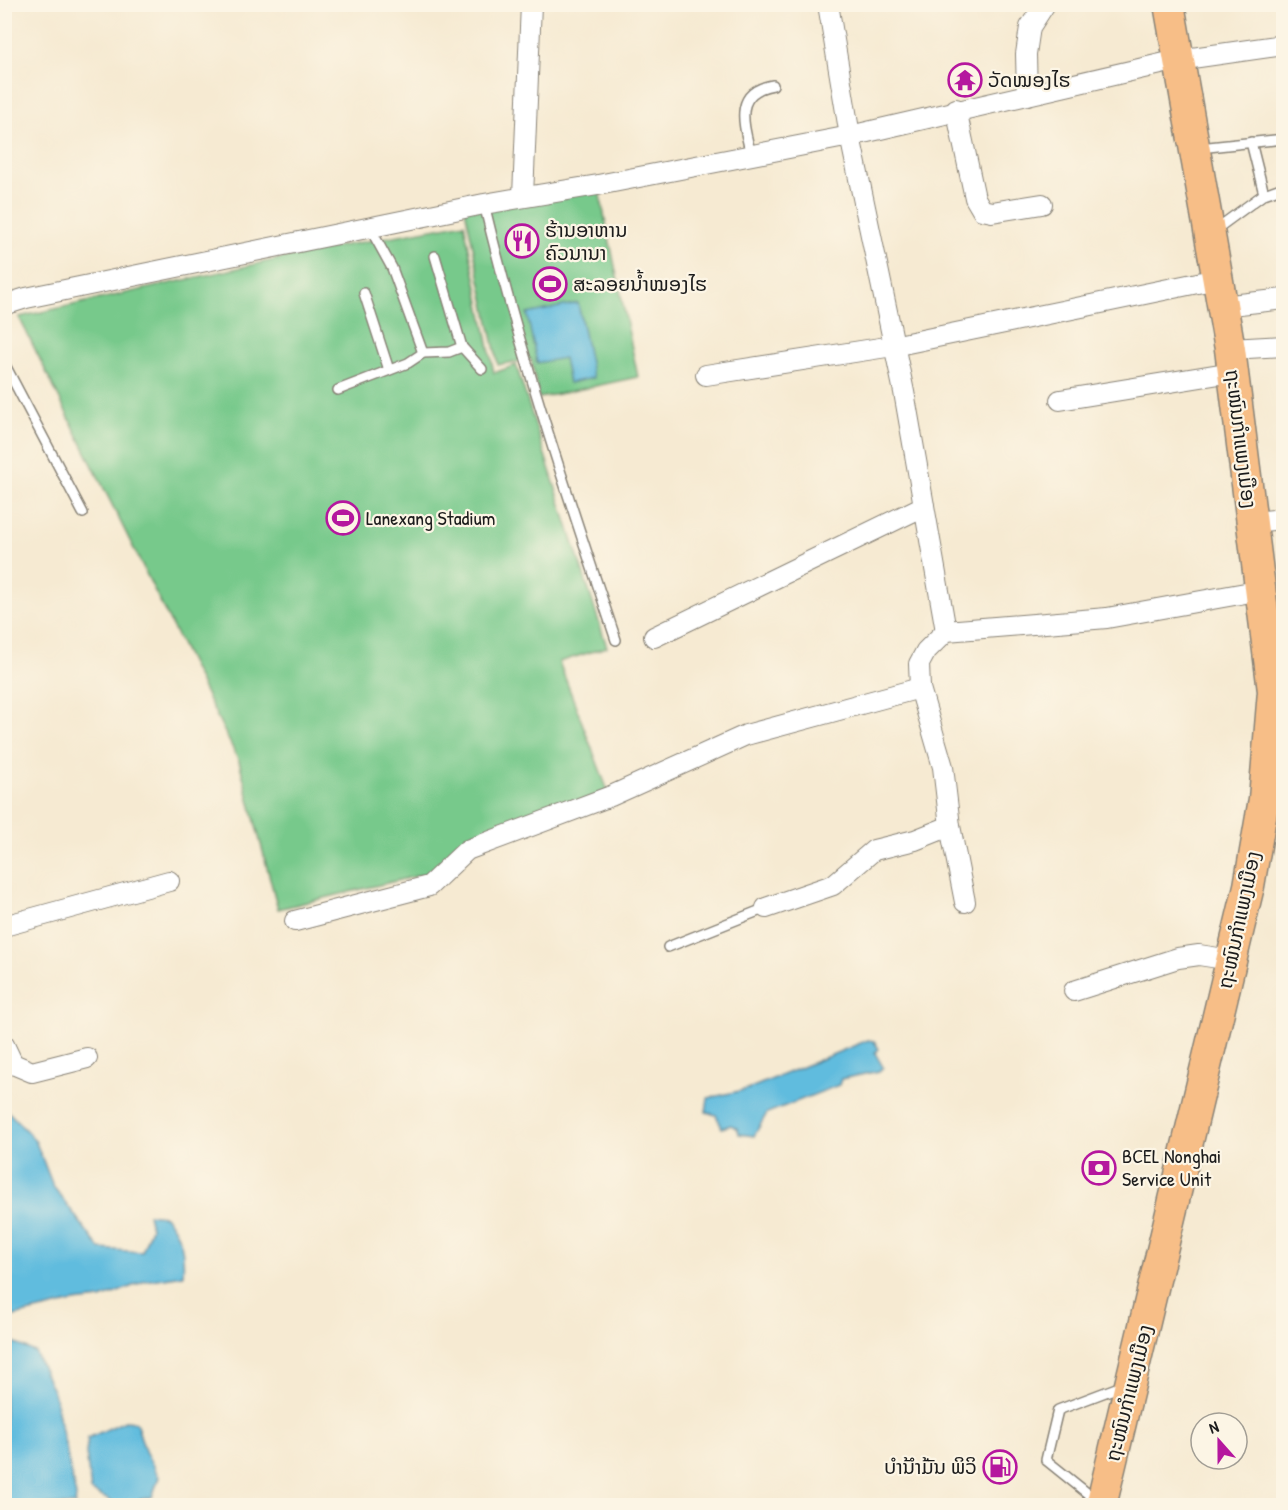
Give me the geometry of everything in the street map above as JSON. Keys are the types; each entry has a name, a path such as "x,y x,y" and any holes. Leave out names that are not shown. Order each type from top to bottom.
{"main road":[{"name":"ຖະໜົນກຳແພງເມືອງ","path":"1101,1505 1249,886 1264,799 1278,693 1245,486 1231,361 1169,4"}],"street":[{"path":"523,196 531,4"},
{"path":"828,4 850,136 893,346 946,631"},
{"path":"1027,95 1026,54 1030,27 1045,4"},
{"path":"4,305 26,298 523,196 598,185 850,136 956,109 1178,60 1284,45"},
{"path":"956,109 975,198 982,210 992,212 1042,204"},
{"path":"706,375 1219,293 1284,299"},
{"path":"1060,399 1231,361 1284,346"},
{"path":"654,636 924,506"},
{"path":"1252,522 1284,519"},
{"path":"965,902 950,826 943,767 920,688 919,664 926,651 946,631 1107,618 1262,590"},
{"path":"295,921 429,886 467,850 611,796 746,735 920,688"},
{"path":"766,908 833,885 874,850 915,840 950,826"},
{"path":"4,926 169,881"},
{"path":"1074,991 1178,958 1199,955 1231,960"},
{"path":"4,1046 13,1064 32,1072 87,1059"}],"lane":[{"path":"751,155 743,119 746,104 751,94 759,87 773,85"},
{"path":"1194,149 1284,139"},
{"path":"1251,142 1264,194"},
{"path":"1209,234 1264,194 1284,187"},
{"path":"484,204 539,410 616,640"},
{"path":"370,228 392,268 423,353"},
{"path":"435,256 462,347 482,369"},
{"path":"364,292 389,370"},
{"path":"338,390 389,370 423,353 449,352 462,347"},
{"path":"4,363 83,513"},
{"path":"668,946 766,908"},
{"path":"1101,1505 1046,1460 1058,1410 1132,1382"}],"green space":[{"name":"ສະລອຍນ້ຳໝອງໄຮ","path":"598,185 638,377 539,398 531,359 498,365 465,209"},
{"name":"Lanexang Stadium","path":"464,223 494,373 516,365 607,647 559,662 608,791 452,850 442,870 278,909 239,761 19,317 314,251"}],"water":[{"path":"578,303 593,378 569,383 564,358 537,363 527,314"},
{"path":"868,1040 874,1041 879,1049 875,1053 883,1067 879,1071 841,1079 839,1085 767,1113 754,1136 739,1134 738,1129 731,1125 722,1128 716,1115 706,1112 708,1098 748,1089"},
{"path":"4,1107 35,1140 53,1186 100,1249 142,1252 151,1228 148,1214 165,1216 181,1243 183,1275 145,1281 101,1299 74,1302 5,1318"},
{"path":"7,1340 35,1352 54,1393 76,1496 75,1505 5,1505 4,1341"},
{"path":"125,1421 136,1422 145,1451 159,1477 152,1497 117,1504 91,1491 86,1453 88,1438"}],"place":[{"name":"ວັດໝອງໄຮ","path":"965,80"},
{"name":"ຮ້ານອາຫານ ຄົວນານາ","path":"522,241"},
{"name":"ສະລອຍນ້ຳໝອງໄຮ","path":"550,284"},
{"name":"Lanexang Stadium","path":"343,518"},
{"name":"BCEL Nonghai Service Unit","path":"1099,1168"},
{"name":"ບຳ້ນຳ້ມັນ ພິວິ","path":"1000,1467"}]}
